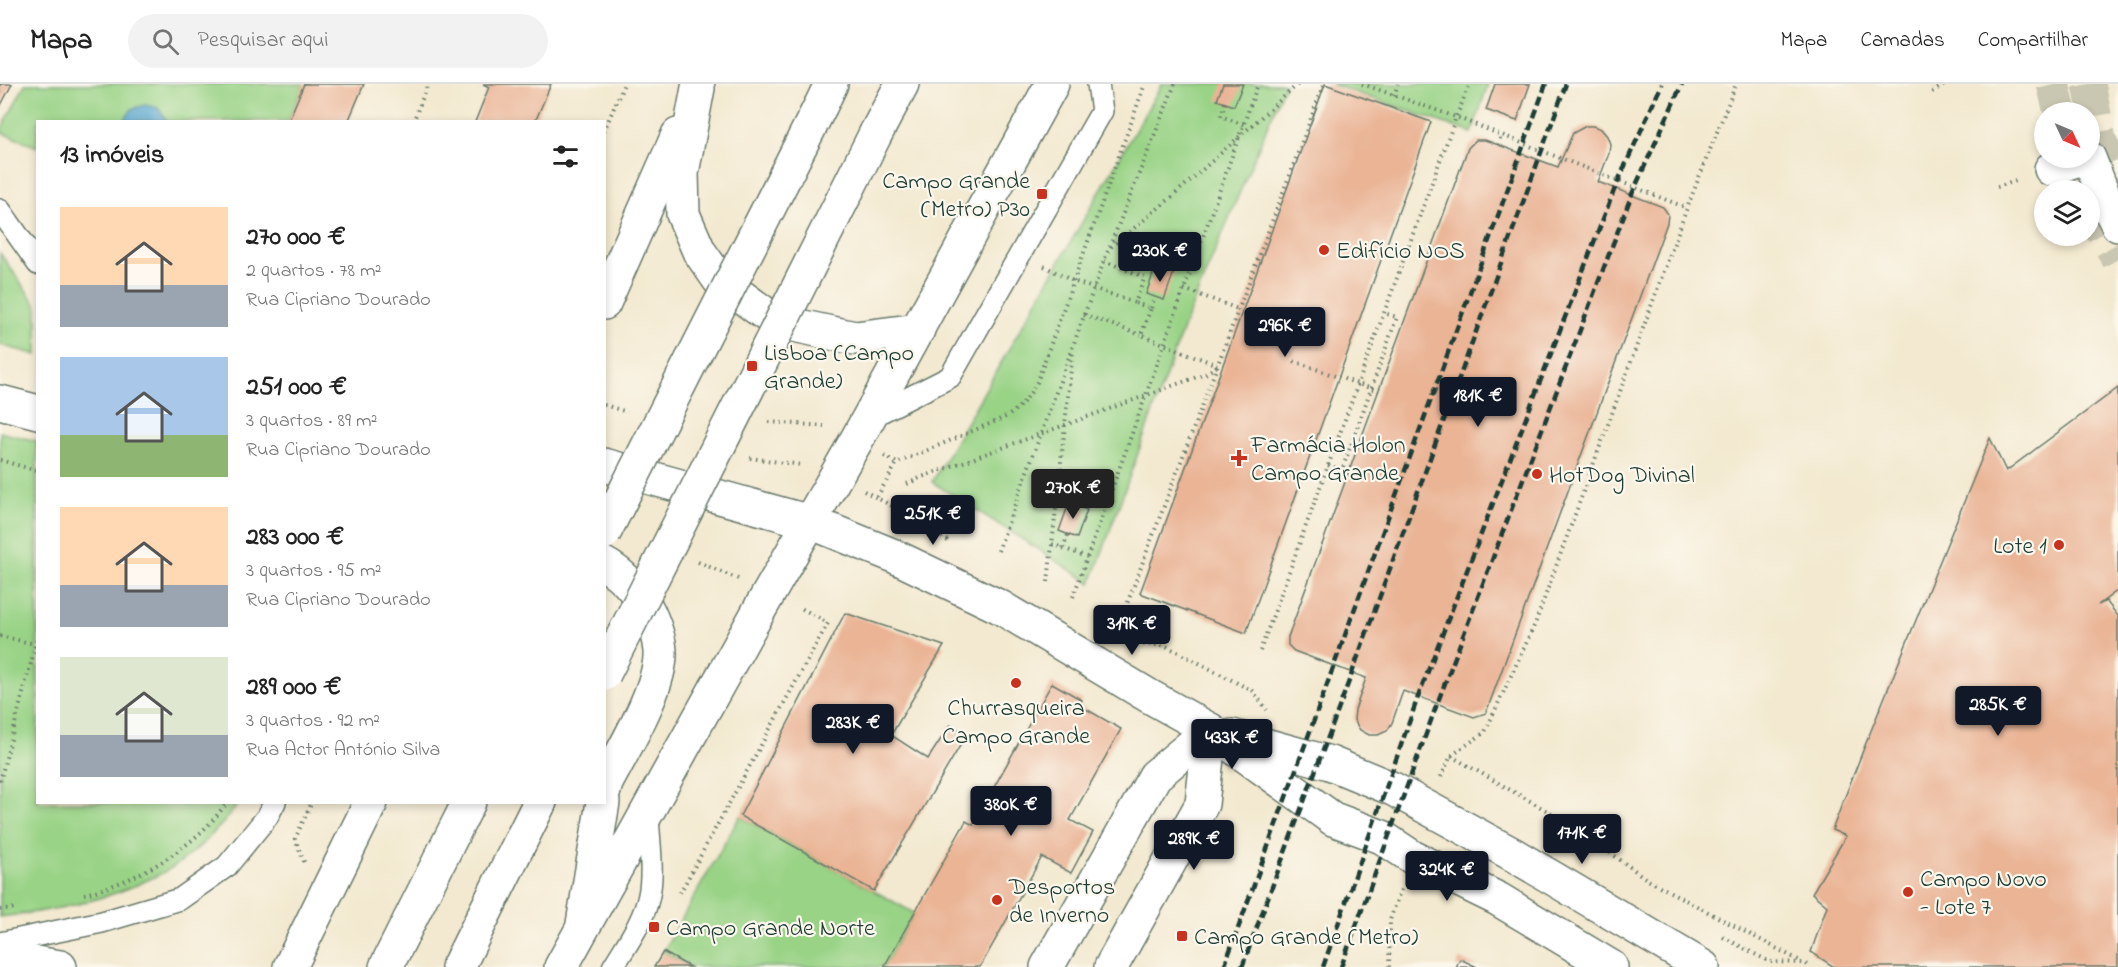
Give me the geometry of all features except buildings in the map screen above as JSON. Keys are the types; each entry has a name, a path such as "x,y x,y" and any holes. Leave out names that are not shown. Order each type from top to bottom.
{"main road":[{"path":"606,670 902,84"},
{"path":"1000,178 1032,84"},
{"path":"560,966 869,418 1052,84"},
{"path":"699,86 682,173 683,214 699,251 720,281 775,321 855,338 918,330"},
{"path":"606,298 699,86"},
{"path":"606,529 826,94"},
{"path":"2093,168 2118,225"},
{"path":"0,402 36,411"},
{"path":"606,466 810,522 892,555 1000,608 1210,730 1333,819 1382,837 1412,857 1498,899 1611,967"},
{"path":"606,565 617,571 638,593 655,624 660,652 654,686 606,783"},
{"path":"1047,967 1155,776 1210,730"},
{"path":"1111,967 1203,804 1210,730"},
{"path":"1210,730 1330,763 1393,789 1512,854 1703,967"},
{"path":"290,967 370,804"},
{"path":"386,967 468,804"},
{"path":"458,967 539,804"},
{"path":"583,924 603,804"},
{"path":"0,957 60,967"}],"lane":[{"path":"869,418 950,377 1102,111 1098,84"},
{"path":"0,210 36,261"},
{"path":"0,943 102,922 180,899 226,866 267,817 274,804"},
{"path":"613,967 640,920 649,896 648,808"}],"path":[{"path":"414,120 428,84"},
{"path":"606,126 624,84"},
{"path":"877,497 897,463 1008,416 1021,406 1037,382 1145,84"},
{"path":"998,551 1104,261 1175,84"},
{"path":"1073,597 1258,84"},
{"path":"1109,249 1172,197 1298,84"},
{"path":"1119,626 1324,84"},
{"path":"1362,84 1456,117 1687,208"},
{"path":"1394,96 1398,84"},
{"path":"1260,651 1470,84"},
{"path":"1485,732 1535,624 1687,208 1736,84"},
{"path":"1932,92 1946,84"},
{"path":"1226,103 1221,116 1244,125"},
{"path":"1498,145 1501,135"},
{"path":"1104,261 1145,277 1135,303"},
{"path":"1044,267 1073,281 1151,308"},
{"path":"1184,290 1238,309"},
{"path":"1141,335 1155,297"},
{"path":"1328,465 1342,470 1397,317 1384,313"},
{"path":"1084,315 1218,365"},
{"path":"1048,582 1074,343"},
{"path":"1294,361 1378,392"},
{"path":"907,484 1065,423 1204,375 1218,365"},
{"path":"0,460 36,470"},
{"path":"1063,548 1068,534"},
{"path":"1052,544 1087,557"},
{"path":"677,898 828,623 770,592 697,562"},
{"path":"0,636 35,644 0,781"},
{"path":"1451,756 1572,825 1648,880 1806,963"},
{"path":"76,896 132,878 171,857 218,815 226,804"},
{"path":"305,866 295,839 311,804"},
{"path":"0,910 18,908"},
{"path":"1389,967 1390,920"}],"green space":[{"path":"25,84 304,84 288,120 36,120 36,147 0,132"},
{"path":"1162,84 1285,84 1185,323 1091,583 932,482"},
{"path":"1331,84 1488,84 1472,133"},
{"path":"0,253 36,305 36,355 0,345"},
{"path":"0,432 36,441 36,804 238,804 195,850 175,866 154,877 117,893 79,904 0,917"},
{"path":"740,816 914,913 884,967 690,967 663,952"}],"water":[{"path":"145,105 158,108 166,120 125,120 132,109"}],"tunnel":[{"path":"2053,84 2058,102"},
{"path":"2089,84 2100,140 2118,182"},
{"path":"2100,228 2118,259"}],"railway":[{"path":"1224,967 1546,84"},
{"path":"1242,967 1352,673 1566,84"},
{"path":"1323,967 1418,697 1615,188 1662,84"},
{"path":"1341,967 1437,704 1632,194 1682,84"}],"place":[{"name":"Campo Grande (Metro) P30","path":"1042,194"},
{"name":"Edifício NOS","path":"1324,250"},
{"name":"Lisboa (Campo Grande)","path":"752,366"},
{"name":"Farmácia Holon Campo Grande","path":"1239,458"},
{"name":"HotDog Divinal","path":"1537,474"},
{"name":"Lote 1","path":"2059,545"},
{"name":"Churrasqueira Campo Grande","path":"1016,683"},
{"name":"Campo Novo - Lote 7","path":"1908,892"},
{"name":"Desportos de Inverno","path":"997,900"},
{"name":"Campo Grande Norte","path":"654,927"},
{"name":"Campo Grande (Metro)","path":"1182,936"}]}
